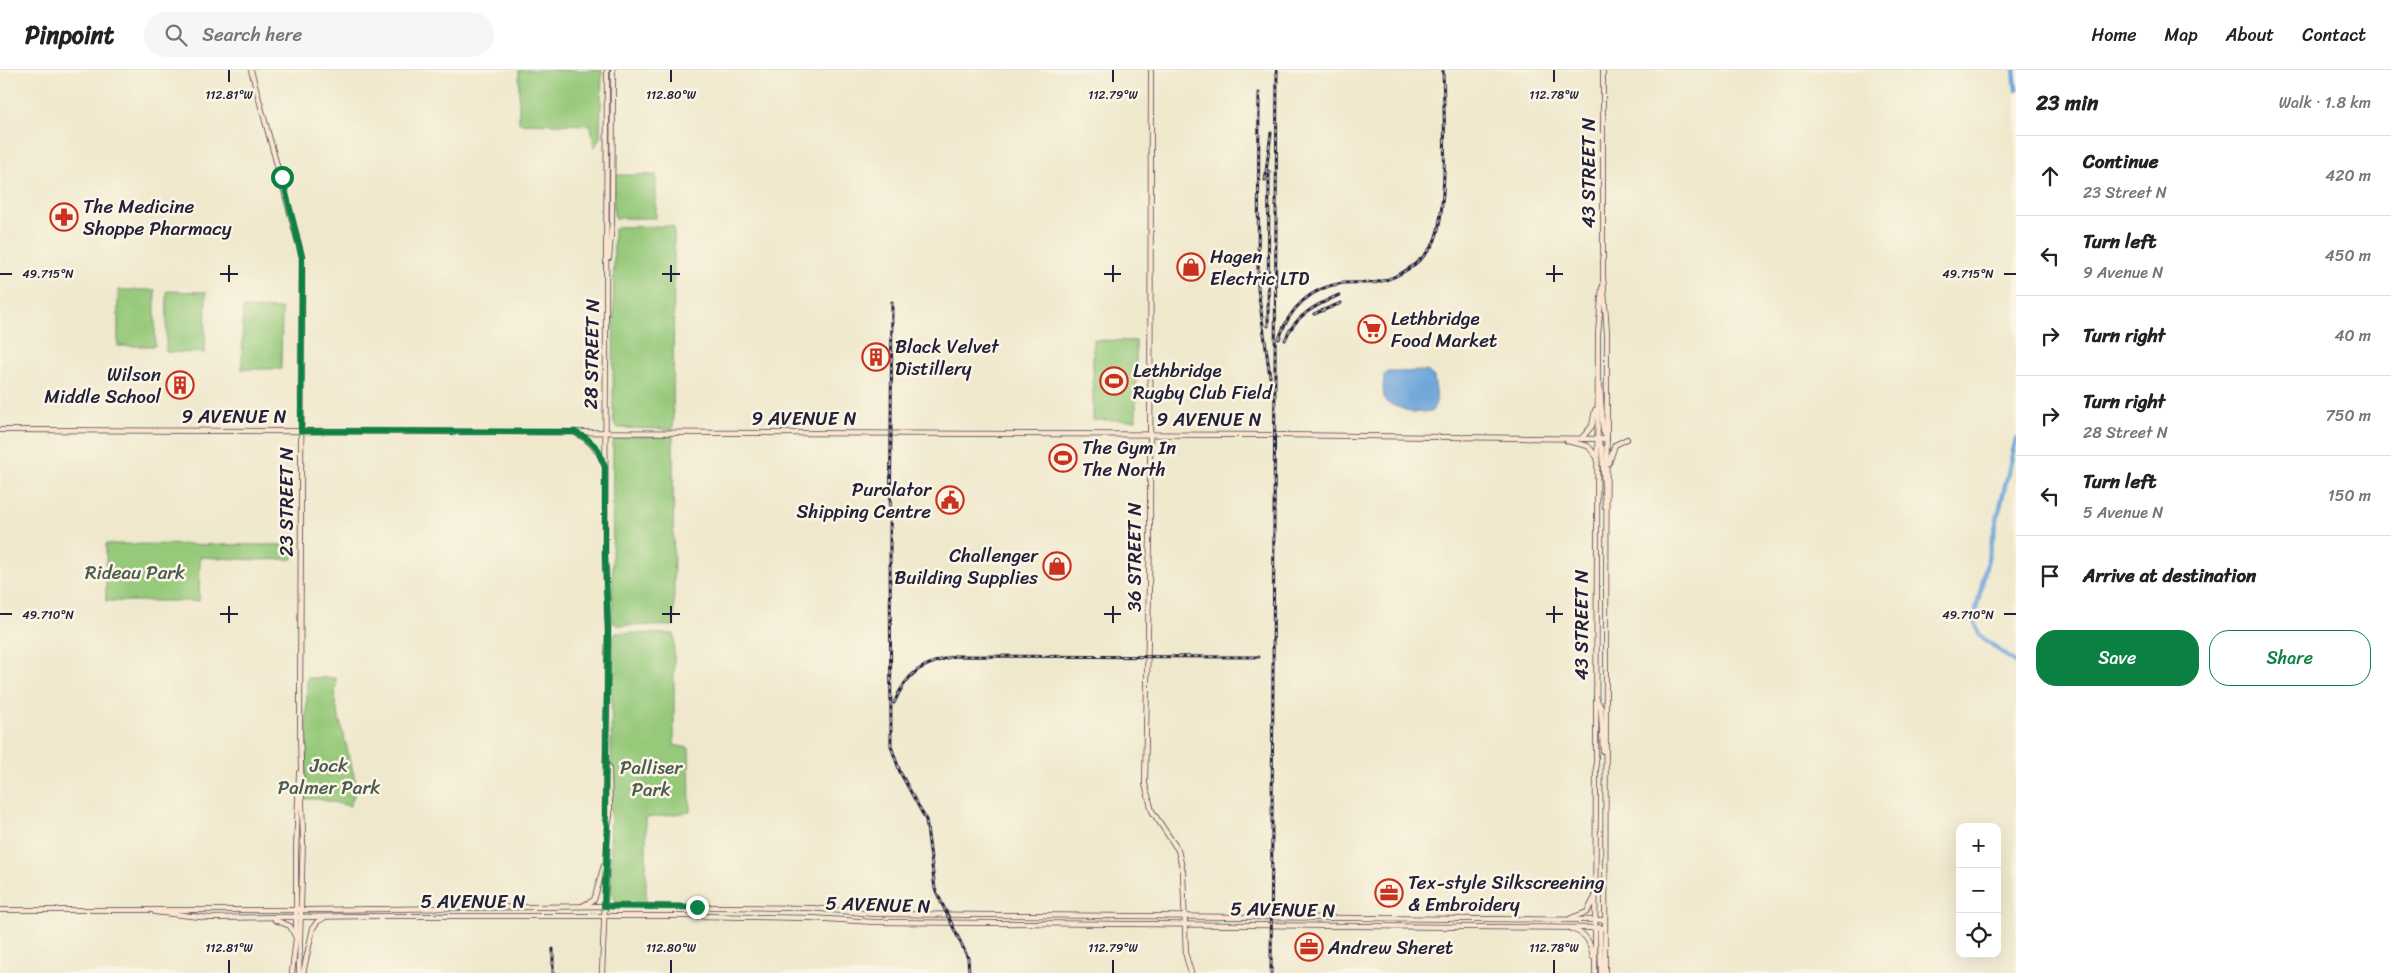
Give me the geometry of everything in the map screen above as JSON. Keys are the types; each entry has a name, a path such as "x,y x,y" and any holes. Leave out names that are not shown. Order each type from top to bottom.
{"main road":[{"name":"23 STREET N","path":"251,70 302,257 301,762 303,792 302,918 299,973"},
{"name":"28 STREET N","path":"602,973 608,825 605,815 608,754 605,467 607,70"},
{"name":"28 STREET N","path":"607,284 612,222 613,70"},
{"name":"36 STREET N","path":"1151,70 1148,712 1145,784 1152,811 1178,850 1183,872 1186,956 1191,973"},
{"name":"43 STREET N","path":"1595,971 1600,928 1605,920 1608,334 1603,277 1604,70"},
{"name":"43 STREET N","path":"1603,277 1598,324 1595,895 1596,921 1600,928 1603,973"},
{"path":"1598,366 1603,431 1607,439"},
{"path":"1582,439 1592,426 1598,404"},
{"name":"9 AVENUE N","path":"0,430 1150,434 1607,439"},
{"path":"575,432 586,438 597,448 605,467"},
{"path":"1556,439 1588,446 1594,451 1597,464"},
{"path":"1597,439 1602,448 1604,500 1607,520"},
{"path":"1607,472 1614,448 1626,440"},
{"path":"1596,698 1601,708 1606,772"},
{"name":"23 STREET N","path":"292,973 296,938 297,792 301,762"},
{"path":"579,906 594,900 607,854"},
{"path":"1557,920 1579,916 1587,912 1595,895"},
{"name":"5 AVENUE N","path":"0,910 302,910 604,906 811,908 874,914 1605,920"},
{"name":"5 AVENUE N","path":"151,911 209,918 811,918 874,922 1185,923 1600,928"},
{"path":"303,973 313,928 317,922 326,917"},
{"path":"266,918 290,926 296,938"},
{"path":"1564,928 1581,932 1588,939 1595,971"}],"green space":[{"path":"519,70 602,70 600,138 594,148 591,126 589,125 519,123"},
{"path":"613,175 656,175 656,218 616,218 614,215"},
{"path":"671,226 674,228 673,429 619,428 614,424 613,408 614,230 618,227"},
{"path":"118,290 155,290 155,346 118,346"},
{"path":"167,291 206,292 205,353 166,352"},
{"path":"243,308 282,309 281,369 242,369"},
{"name":"Lethbridge Rugby Club Field","path":"1093,340 1136,341 1136,420 1093,420"},
{"path":"622,436 673,436 674,626 617,625 612,622 613,441"},
{"name":"Rideau Park","path":"106,544 293,545 293,559 257,560 200,557 199,601 106,601"},
{"name":"Palliser Park","path":"614,634 674,634 674,745 689,748 690,812 646,818 646,904 624,904 615,900 610,891 612,641"},
{"name":"Jock Palmer Park","path":"307,678 336,678 335,702 357,787 350,806 318,799 305,799"}],"water":[{"path":"1427,371 1434,377 1436,390 1436,402 1432,411 1413,413 1387,403 1384,398 1383,389 1384,375 1387,372"}],"waterway":[{"path":"2014,70 2016,90"},
{"path":"2016,439 1974,618 1979,635 2016,663"}],"railway":[{"path":"1271,973 1277,70"},
{"path":"1279,339 1283,328 1295,309 1312,294 1332,285 1374,283 1394,277 1416,263 1433,244 1438,229 1443,186 1443,70"},
{"path":"1259,93 1258,289 1270,377"},
{"path":"1265,180 1271,133"},
{"path":"1268,326 1269,171"},
{"path":"1285,340 1289,331 1300,317 1314,307 1339,295"},
{"path":"892,302 891,746 900,772 926,820 935,889 968,958 969,973"},
{"path":"1314,314 1341,303"},
{"path":"894,703 905,683 917,670 933,662 954,656 1259,657"},
{"path":"553,949 553,973"}],"place":[{"name":"The Medicine Shoppe Pharmacy","path":"64,217"},
{"name":"Hagen Electric LTD","path":"1191,267"},
{"name":"Lethbridge Food Market","path":"1372,329"},
{"name":"Black Velvet Distillery","path":"876,357"},
{"name":"Lethbridge Rugby Club Field","path":"1114,381"},
{"name":"Wilson Middle School","path":"180,385"},
{"name":"The Gym In The North","path":"1063,458"},
{"name":"Purolator Shipping Centre","path":"950,500"},
{"name":"Challenger Building Supplies","path":"1057,566"},
{"name":"Tex-style Silkscreening & Embroidery","path":"1389,893"},
{"name":"Andrew Sheret","path":"1309,947"}],"route":[{"path":"282,177 302,257 301,431 575,432 586,438 597,448 605,467 605,557 608,630 608,754 605,815 608,825 604,906 697,907"}]}
